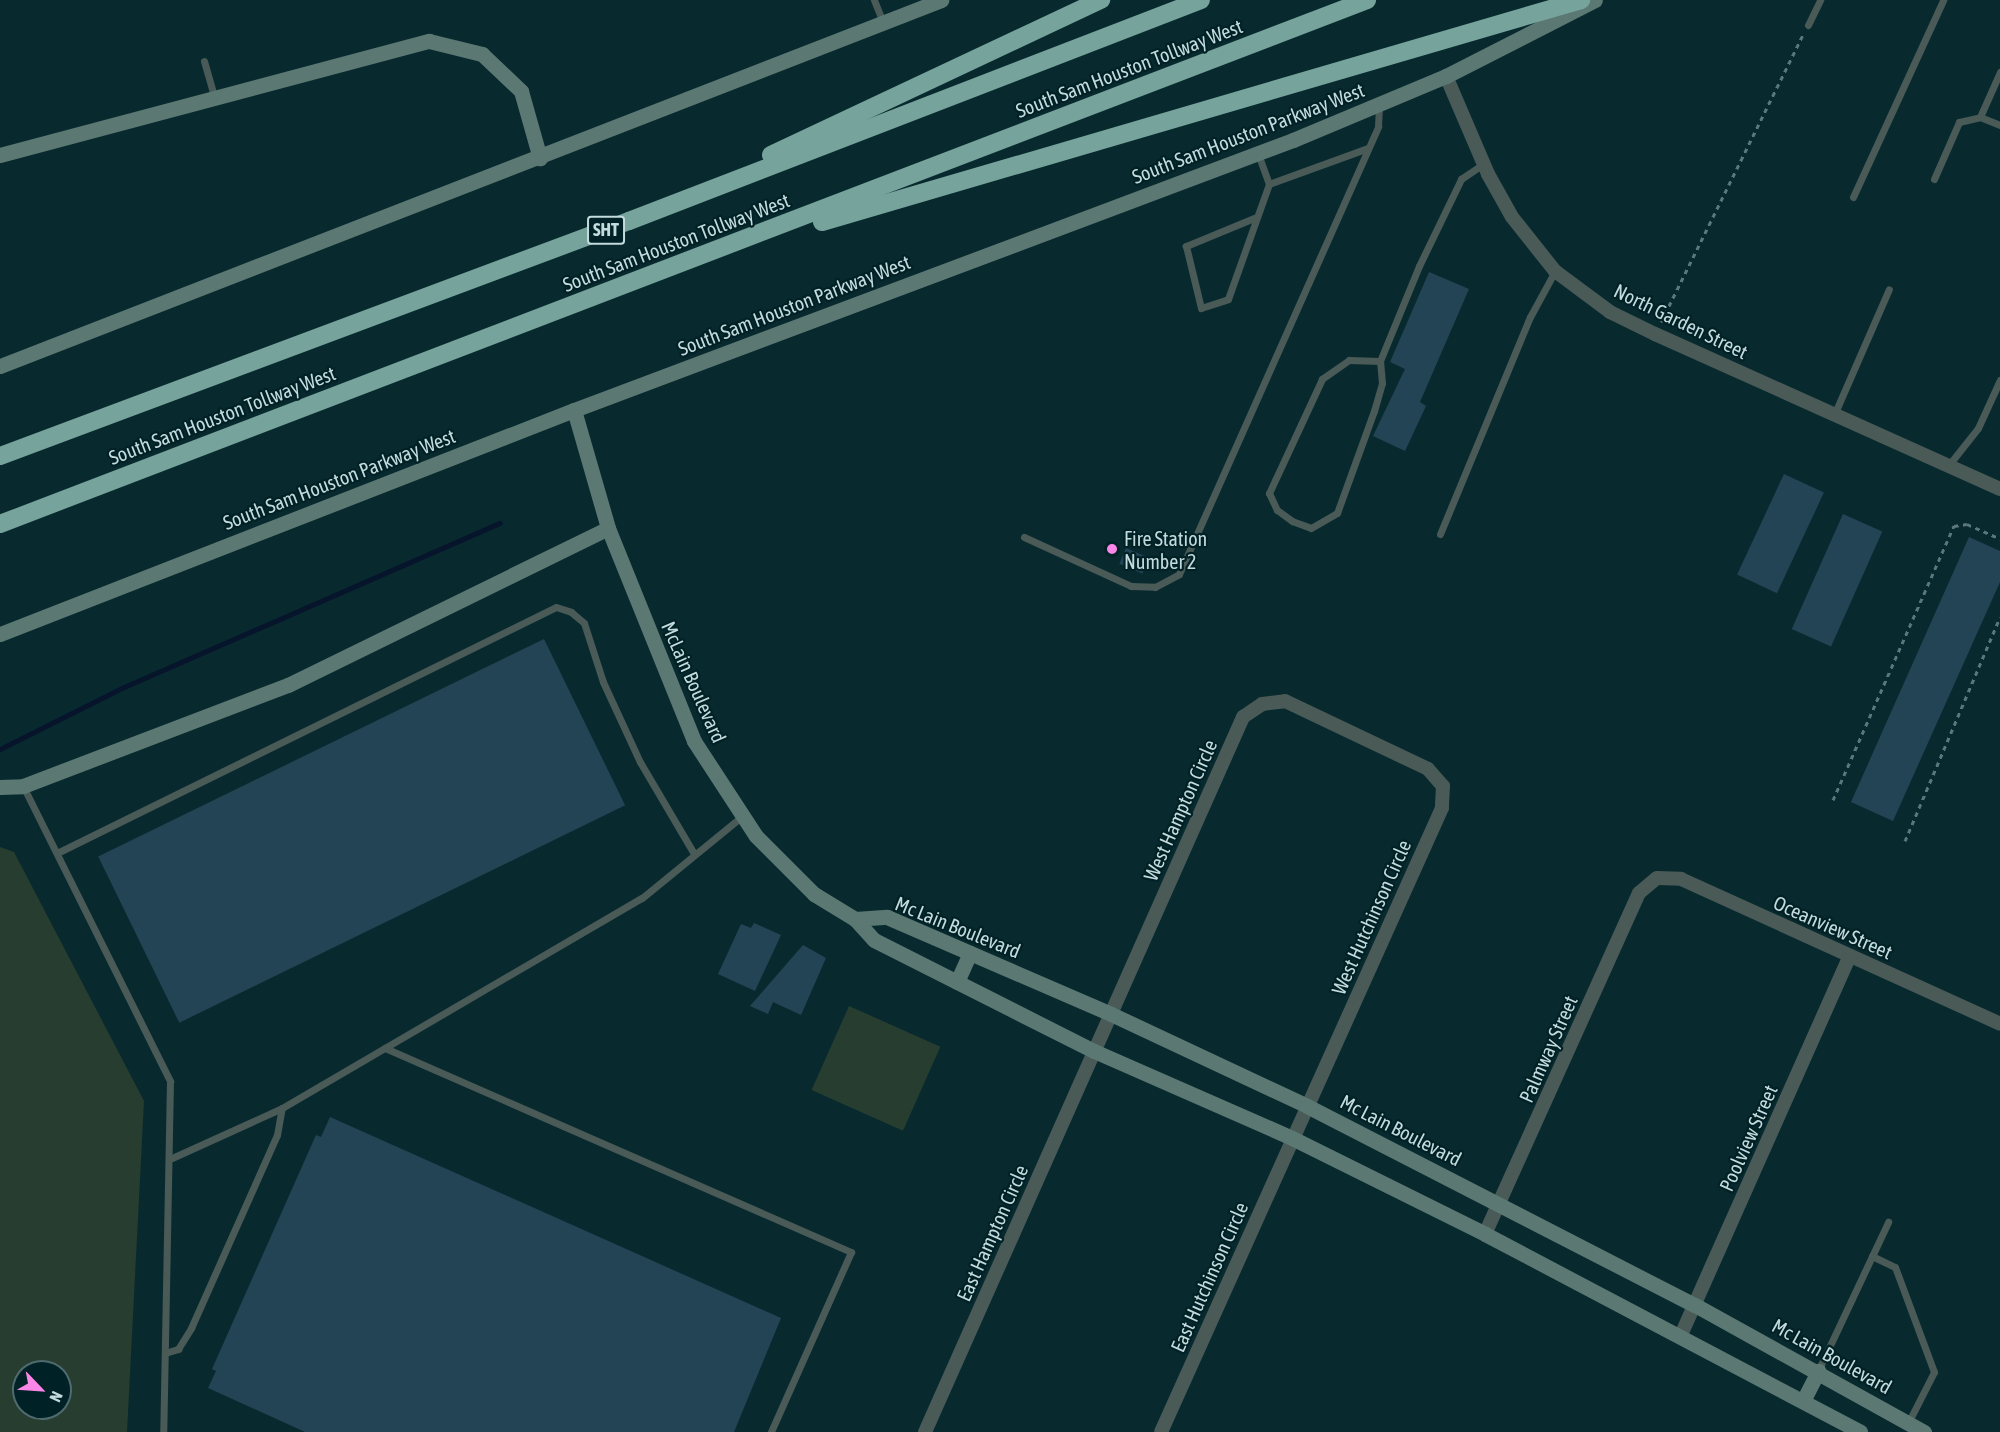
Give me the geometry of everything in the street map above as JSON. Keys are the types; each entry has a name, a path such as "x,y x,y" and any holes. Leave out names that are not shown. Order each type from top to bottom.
{"highway":[{"path":"629,221 1101,0"},
{"name":"South Sam Houston Tollway West","path":"4,454 629,221 1201,0"},
{"name":"South Sam Houston Tollway West","path":"0,524 1367,0"},
{"path":"702,256 1581,0"}],"main road":[{"path":"0,366 540,158 941,0"},
{"name":"South Sam Houston Parkway West","path":"0,634 574,411 1258,153 1446,76 1595,0"},
{"path":"0,155 215,100 429,41 482,54 521,91 540,158"},
{"name":"McLain Boulevard","path":"574,411 608,528 694,741 741,817 794,876 855,919"},
{"path":"0,787 23,786 288,685 608,528"},
{"name":"Mc Lain Boulevard","path":"855,919 887,917 1111,1014 1307,1106 1695,1305 1818,1371 1906,1428 1924,1432"},
{"path":"855,919 874,940 1094,1051 1292,1138 1485,1234 1681,1335 1860,1432"},
{"path":"957,982 970,953"},
{"path":"1803,1401 1818,1371"}],"street":[{"name":"North Garden Street","path":"1446,76 1483,164 1512,217 1555,271 1610,312 2000,489"},
{"name":"West Hampton Circle","path":"1094,1051 1243,717 1262,705 1285,701 1373,744"},
{"name":"West Hutchinson Circle","path":"1292,1138 1442,808 1443,786 1428,769 1373,744"},
{"name":"Oceanview Street","path":"1649,882 1674,876 2000,1024"},
{"name":"Palmway Street","path":"1485,1234 1639,893 1649,882"},
{"name":"Poolview Street","path":"1681,1335 1850,956"},
{"name":"East Hampton Circle","path":"925,1432 1094,1051"},
{"name":"East Hutchinson Circle","path":"1161,1432 1292,1138"}],"lane":[{"path":"874,0 883,22"},
{"path":"1808,25 1820,0"},
{"path":"1852,197 1943,0"},
{"path":"204,61 215,100"},
{"path":"1980,117 2000,72"},
{"path":"1024,537 1131,586 1155,587 1179,574 1378,126 1379,104"},
{"path":"1934,180 1959,122 1980,117 2000,125"},
{"path":"1269,184 1368,148"},
{"path":"1254,218 1186,246 1201,308 1228,298 1254,218 1269,184 1258,153"},
{"path":"1380,361 1349,360 1322,379 1269,493 1277,510 1292,521 1311,528 1337,513 1382,383 1380,361 1461,179 1483,164"},
{"path":"1440,534 1530,317 1555,271"},
{"path":"1834,415 1889,289"},
{"path":"1948,466 1978,428 2000,380"},
{"path":"57,853 556,607 571,612 584,624 603,682 640,762 693,852"},
{"path":"23,786 170,1081 172,1158 164,1432"},
{"path":"172,1158 282,1108 642,898 693,852 741,817"},
{"path":"385,1048 851,1252 771,1432"},
{"path":"165,1353 178,1349 191,1328 277,1135 282,1108"},
{"path":"1818,1371 1888,1222"},
{"path":"1872,1256 1895,1267 1934,1372 1906,1428"}],"path":[{"path":"1655,334 1808,25"},
{"path":"1833,800 1954,526 1966,524 2000,539"},
{"path":"1905,841 2000,617"}],"green space":[{"path":"0,847 14,852 144,1101 127,1432 0,1432"},
{"path":"849,1006 940,1047 903,1131 812,1090"}],"building":[{"path":"1429,272 1469,289 1420,402 1426,406 1405,451 1373,436 1405,369 1390,362"},
{"path":"1784,474 1824,493 1777,593 1737,575"},
{"path":"1843,514 1882,531 1831,647 1792,629"},
{"path":"1969,537 2000,551 2000,582 1893,821 1851,802"},
{"path":"1126,548 1149,558 1142,573 1119,564"},
{"path":"544,639 625,805 179,1023 98,856"},
{"path":"754,923 781,935 755,991 718,974 741,924 751,928"},
{"path":"803,945 826,958 801,1015 773,1002 768,1014 750,1006"},
{"path":"330,1117 781,1318 734,1432 305,1432 208,1388 216,1371 212,1369 316,1135 321,1137"}],"waterway":[{"path":"0,749 124,687 500,523"}],"place":[{"name":"Fire Station Number 2","path":"1112,549"}]}
